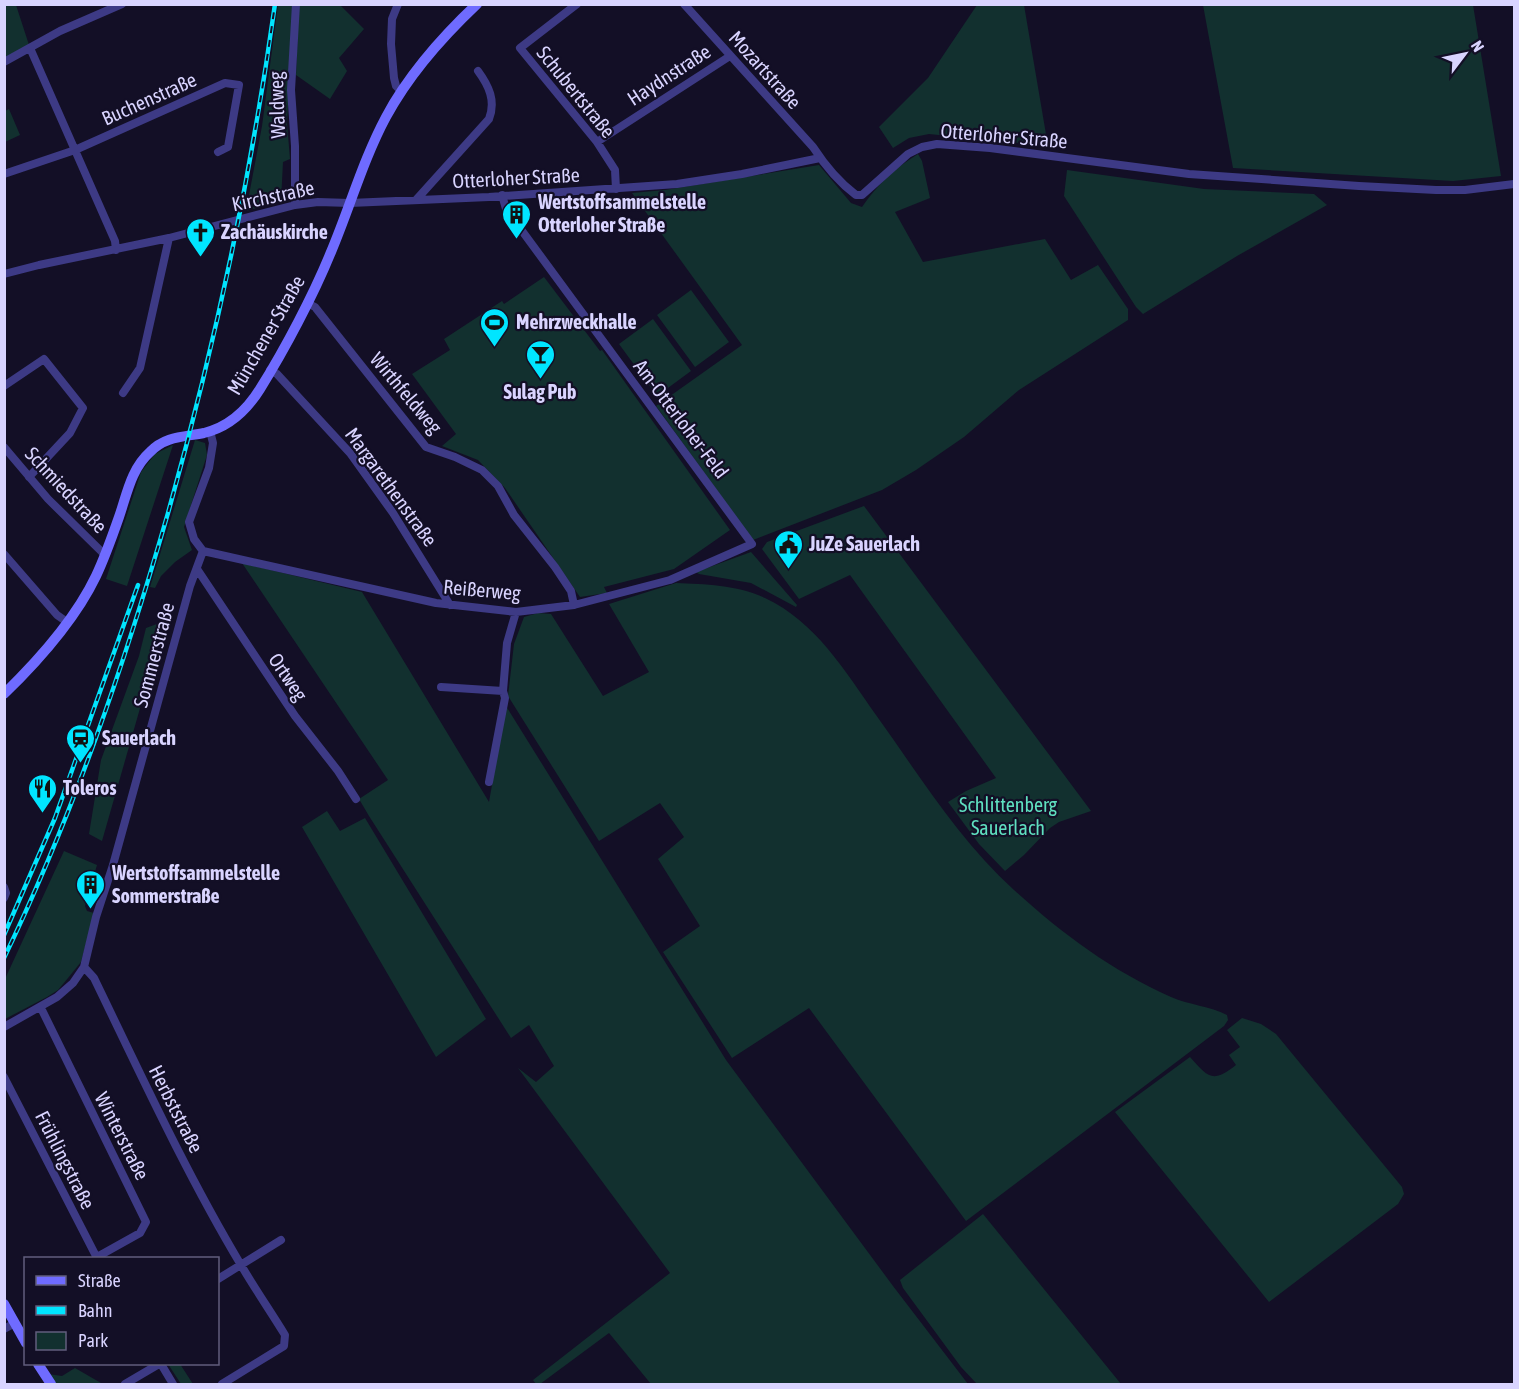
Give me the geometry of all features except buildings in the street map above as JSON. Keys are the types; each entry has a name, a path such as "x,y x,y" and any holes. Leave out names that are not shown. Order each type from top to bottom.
{"main road":[{"name":"Münchener Straße","path":"4,694 43,654 95,578 130,482 139,464 150,450 175,437 210,431 225,425 250,404 307,303 330,254 377,136 402,92 440,40 477,4"},
{"path":"4,1304 10,1326 24,1341"},
{"path":"33,1365 42,1384"},
{"path":"39,1365 51,1384"}],"street":[{"path":"4,62 60,31 122,4"},
{"name":"Waldweg","path":"295,205 295,146 291,90 297,4"},
{"path":"398,4 392,19 391,44 396,87 402,92"},
{"name":"Schubertstraße","path":"577,4 520,48 597,142 615,170 616,189"},
{"name":"Mozartstraße","path":"684,4 813,147 820,158"},
{"path":"30,48 115,241 116,250"},
{"name":"Haydnstraße","path":"597,142 730,56"},
{"name":"Otterloher Straße","path":"416,200 489,119 494,107 488,85 478,71"},
{"name":"Buchenstraße","path":"4,174 75,150 225,82 239,85 228,147 218,152"},
{"name":"Otterloher Straße","path":"350,203 677,184 820,158 848,189 856,195 862,195 908,154 922,147 937,144 990,148 1189,174 1359,186 1436,190 1477,189 1515,184"},
{"name":"Am-Otterloher-Feld","path":"502,195 506,209 511,216 752,544"},
{"name":"Kirchstraße","path":"4,274 169,238 295,205 318,202 350,203"},
{"path":"123,393 140,368 169,238"},
{"name":"Wirthfeldweg","path":"307,303 315,307 426,447 482,470 498,486 514,515 571,591 574,605"},
{"path":"4,386 44,359 83,408 70,433 29,477"},
{"name":"Margarethenstraße","path":"270,370 277,374 350,453 393,513 450,606"},
{"path":"203,551 194,539 189,522 209,468 213,443 210,431"},
{"name":"Schmiedstraße","path":"4,447 83,535 105,555"},
{"name":"Reißerweg","path":"203,551 450,606 516,612 574,605 670,580 752,544"},
{"name":"Sommerstraße","path":"4,1027 41,1008 66,990 84,967 96,916 113,865 190,586 203,551"},
{"path":"4,554 57,615 67,622"},
{"name":"Ortweg","path":"197,569 295,716 357,799"},
{"path":"489,782 505,699 503,692 507,643 516,612"},
{"path":"441,687 503,692"},
{"path":"4,887 4,898"},
{"name":"Herbststraße","path":"84,967 94,978 160,1115 240,1265 286,1341 284,1346 222,1384"},
{"name":"Winterstraße","path":"41,1008 90,1112 145,1218 145,1226 140,1233 99,1257"},
{"name":"Frühlingstraße","path":"4,1077 96,1257"},
{"path":"219,1278 281,1240"},
{"path":"125,1384 158,1365"},
{"path":"161,1365 173,1384"}],"green space":[{"path":"5,5 16,5 29,45 5,59"},
{"path":"278,5 294,5 287,123 290,159 283,162 281,201 246,211 262,126"},
{"path":"299,5 340,5 364,29 339,58 347,71 330,99 296,75"},
{"path":"977,5 1024,5 1048,146 929,134 909,138 893,148 879,127 928,78"},
{"path":"1203,5 1473,5 1501,176 1453,181 1233,168"},
{"path":"9,109 20,135 5,142 5,111"},
{"path":"918,154 922,161 930,198 895,212 923,262 1045,239 1071,280 1098,265 1128,309 1128,320 1019,390 964,437 882,490 753,540 656,406 742,345 632,193 665,190 819,165 851,203 862,207 887,178"},
{"path":"1067,170 1204,189 1314,194 1327,205 1237,256 1143,314 1136,307 1064,196"},
{"path":"544,277 600,351 602,350 730,530 674,569 604,587 607,593 580,597 505,488 478,460 442,446 456,434 412,374 450,350 444,339 502,301 504,304"},
{"path":"691,290 729,342 695,367 657,315"},
{"path":"653,319 691,371 657,396 619,344"},
{"path":"195,440 205,443 207,455 184,527 192,550 161,576 155,588 150,587"},
{"path":"173,445 127,586 106,579 141,472 155,454"},
{"name":"Schlittenberg Sauerlach","path":"864,506 1091,811 1059,822 1050,828 1005,871 979,844 948,802 996,778 850,575 799,599 762,549 767,542"},
{"path":"751,552 797,605 796,607 751,583 696,572"},
{"path":"242,563 362,592 489,802 506,706 726,1060 968,1384 651,1384 609,1333 540,1384 536,1384 533,1380 670,1273 518,1068 536,1082 554,1066 529,1025 511,1038 369,816 359,799 388,780"},
{"path":"676,583 743,590 765,598 800,620 841,665 924,784 994,871 1050,921 1088,950 1149,987 1171,997 1227,1015 1228,1020 1224,1026 966,1221 809,1008 732,1058 663,952 700,926 658,859 684,837 660,803 599,841 508,696 514,644 524,617 538,613 551,614 603,696 649,672 609,604"},
{"path":"165,621 102,841 89,834 101,760 139,656 146,628"},
{"path":"327,811 340,831 365,818 486,1019 436,1057 302,827"},
{"path":"64,851 97,865 85,906 87,911 94,913 81,962 58,990 5,1019 5,979"},
{"path":"1242,1018 1261,1024 1276,1034 1402,1187 1404,1194 1398,1204 1269,1302 1115,1112 1190,1057 1211,1076 1221,1075 1228,1071 1236,1065 1229,1055 1240,1047 1227,1030"},
{"path":"983,1214 1121,1384 977,1384 961,1367 903,1288 900,1280"},
{"path":"169,1365 181,1365 193,1384 181,1384"},
{"path":"75,1368 101,1384 54,1384 48,1374 62,1376"}],"railway":[{"path":"4,958 75,795 134,627 168,513 201,387 230,260 255,133 275,4"},
{"path":"4,935 55,818 138,585"}],"place":[{"name":"Wertstoffsammelstelle Otterloher Straße","path":"517,240"},
{"name":"Zachäuskirche","path":"200,258"},
{"name":"Mehrzweckhalle","path":"495,348"},
{"name":"Sulag Pub","path":"540,380"},
{"name":"JuZe Sauerlach","path":"788,570"},
{"name":"Sauerlach","path":"81,764"},
{"name":"Toleros","path":"42,814"},
{"name":"Wertstoffsammelstelle Sommerstraße","path":"91,910"}]}
